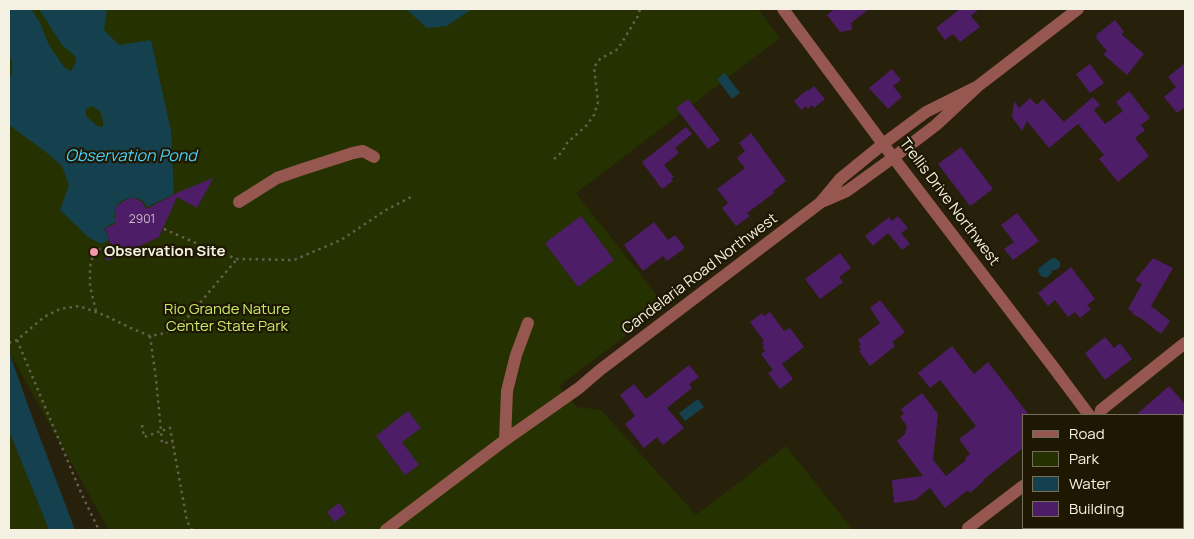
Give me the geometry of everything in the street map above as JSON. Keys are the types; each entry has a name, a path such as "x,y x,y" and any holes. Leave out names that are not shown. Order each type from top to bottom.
{"street":[{"name":"Trellis Drive Northwest","path":"784,9 883,144 1088,414"},
{"name":"Candelaria Road Northwest","path":"820,203 847,191 894,157 936,125 978,86 1078,9"},
{"name":"Candelaria Road Northwest","path":"386,530 504,440 579,388 820,203 840,179 883,144 926,112 978,86"},
{"path":"239,202 277,178 300,170 363,151 374,156"},
{"path":"504,440 507,391 516,354 528,323"},
{"path":"1100,414 1101,410 1185,343"},
{"path":"968,528 1022,487"}],"path":[{"path":"554,160 567,143 587,125 594,115 598,102 594,67 600,59 618,49 634,24 640,9"},
{"path":"164,229 237,259 294,260 341,240 411,196"},
{"path":"96,312 90,286 90,267 94,252 110,244"},
{"path":"9,343 17,340 44,317 60,309 79,306 150,336 165,333 182,324 237,259"},
{"path":"150,336 162,443 172,442"},
{"path":"17,340 99,530"},
{"path":"142,425 144,437 170,428 187,521 192,530"}],"green space":[{"name":"Rio Grande Nature Center State Park","path":"9,9 758,9 780,38 576,193 665,306 559,386 577,407 601,410 696,515 786,446 853,530 109,530 9,352"},
{"path":"9,431 49,530 9,530"}],"water":[{"name":"Observation Pond","path":"9,9 33,9 49,45 64,67 71,71 76,57 62,45 39,9 107,9 104,30 119,45 151,40 171,131 174,194 147,207 143,201 137,198 123,200 115,210 114,217 116,222 104,228 109,240 101,244 88,237 60,210 69,185 62,166 9,125 9,79 12,72 12,59 9,57","holes":["92,106 100,111 103,121 103,127 97,126 86,116 86,109"]},
{"path":"406,9 472,9 447,26 427,28"},
{"path":"725,73 740,93 732,99 717,79"},
{"path":"1055,258 1060,262 1060,267 1053,270 1046,278 1041,276 1038,271 1039,268"},
{"path":"9,352 75,530 49,530 9,431"},
{"path":"698,399 704,407 685,421 679,413"}],"building":[{"path":"835,9 869,9 851,23 852,30 840,32 827,15"},
{"path":"960,9 979,9 971,16 980,27 960,42 953,34 945,40 936,28"},
{"path":"1115,20 1124,32 1121,34 1144,54 1127,75 1103,54 1107,51 1096,38 1096,35"},
{"path":"1185,63 1185,107 1177,113 1164,97 1176,87 1168,77"},
{"path":"1090,64 1104,83 1090,93 1076,74"},
{"path":"892,69 901,80 893,86 902,97 888,109 869,88"},
{"path":"814,86 825,99 814,108 812,105 808,109 806,106 801,110 794,101"},
{"path":"1129,91 1150,118 1141,125 1145,130 1135,138 1149,156 1118,182 1099,159 1104,155 1078,124 1049,148 1027,121 1022,131 1012,117 1014,101 1019,108 1030,98 1037,105 1043,99 1064,122 1093,97 1100,105 1094,110 1105,124 1123,111 1116,102"},
{"path":"688,99 720,140 708,149 676,108"},
{"path":"686,127 692,134 675,148 679,153 664,165 674,177 671,179 673,181 662,189 642,162"},
{"path":"751,133 786,181 773,191 774,193 747,213 750,216 736,226 722,208 728,203 717,189 745,168 737,158 745,151 739,143"},
{"path":"961,147 993,189 970,206 938,164"},
{"path":"213,178 197,208 177,197 159,237 107,261 102,251 111,245 105,228 115,224 115,210 118,205 130,198 137,199 142,202 146,209 179,192"},
{"path":"1017,213 1039,241 1013,260 1004,249 1014,242 1001,225"},
{"path":"581,216 614,260 578,287 545,243"},
{"path":"898,216 908,228 901,233 910,244 902,250 888,233 873,246 865,236 889,217 892,221"},
{"path":"654,222 668,240 675,235 685,248 667,261 663,256 643,271 624,245"},
{"path":"840,253 851,268 839,277 843,282 820,299 805,279"},
{"path":"1153,258 1173,268 1151,306 1170,321 1161,334 1142,319 1132,314 1133,312 1128,309 1142,284 1135,280"},
{"path":"1071,267 1095,299 1087,305 1091,309 1080,318 1075,312 1068,317 1055,300 1048,306 1038,293"},
{"path":"880,300 905,332 892,342 895,346 870,366 859,351 861,349 859,346 861,345 858,340 880,323 870,308"},
{"path":"770,312 784,331 790,328 804,347 782,364 793,379 780,389 768,373 773,370 761,354 765,351 762,347 764,346 762,343 764,341 750,322 762,313 764,316"},
{"path":"1105,337 1114,348 1120,343 1132,359 1105,380 1085,353"},
{"path":"952,346 974,374 988,362 1028,414 1022,414 1022,449 970,493 968,490 945,508 930,488 915,500 894,503 892,480 923,476 897,441 905,434 907,426 900,417 904,414 901,409 922,393 938,414 933,460 946,476 966,460 965,458 970,454 959,439 976,426 940,380 930,388 918,373"},
{"path":"689,365 699,377 689,384 692,388 667,408 684,428 663,445 657,437 644,448 625,424 635,416 620,395 634,384 646,399"},
{"path":"1169,386 1185,404 1185,415 1137,414"},
{"path":"408,411 421,428 402,442 419,465 405,475 376,436"},
{"path":"339,503 346,513 335,522 327,512"}],"place":[{"name":"Observation Site","path":"94,252"}]}
